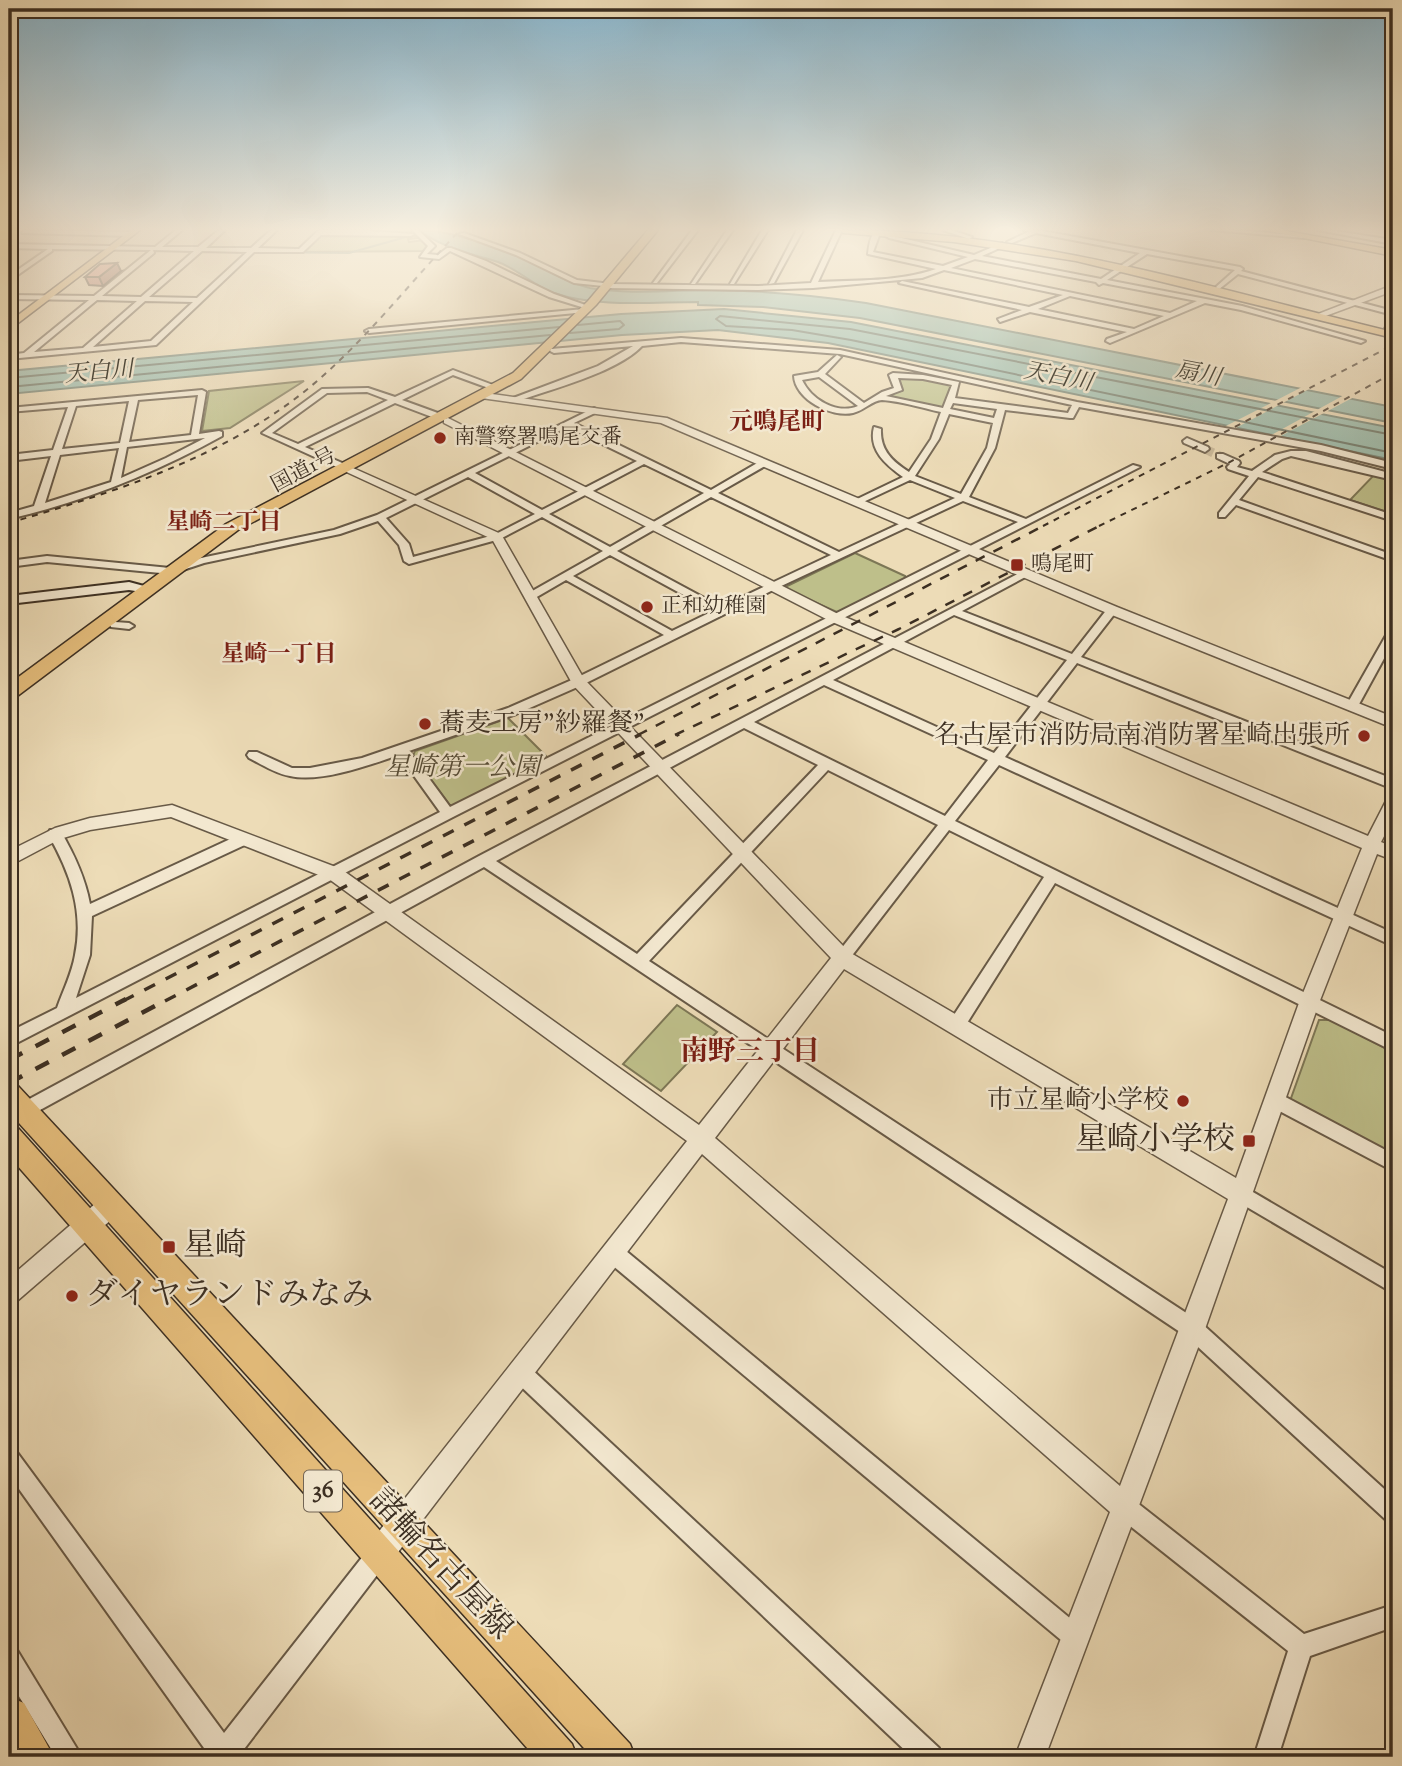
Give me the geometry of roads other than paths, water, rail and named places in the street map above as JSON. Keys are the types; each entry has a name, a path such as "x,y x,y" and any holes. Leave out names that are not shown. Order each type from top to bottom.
{"highway":[{"name":"国道1号","path":"9,693 253,514 445,420 532,372 583,312"},
{"name":"国道1号","path":"9,705 122,625 201,561 261,518 347,469"},
{"path":"9,1718 32,1757"}],"main road":[{"path":"9,324 24,312"},
{"path":"1309,312 1392,331"},
{"path":"9,600 128,586 148,589"},
{"name":"諸輪名古屋線","path":"14,1108 111,1205 617,1757"},
{"name":"諸輪名古屋線","path":"9,1137 559,1757"}],"street":[{"path":"25,356 78,312"},
{"path":"85,351 128,312"},
{"path":"9,357 153,344 185,312"},
{"path":"369,331 560,312"},
{"path":"1000,320 1021,312"},
{"path":"1047,312 1135,331"},
{"path":"1159,312 1172,315"},
{"path":"1110,341 1178,312"},
{"path":"1250,312 1362,341"},
{"path":"1320,315 1327,312"},
{"path":"552,350 681,340 752,343 840,352 1077,404 1321,448 1393,469"},
{"path":"512,400 626,356 638,343 765,349 836,357 820,374 797,378 807,395 844,412 876,396 898,390 893,375 923,377 956,384 935,439 911,477 856,502"},
{"path":"300,446 453,372 491,394 512,400 663,420 1112,610 1393,723"},
{"path":"820,374 837,384 845,396 862,405"},
{"path":"1382,849 835,618 510,452 396,399 368,390 320,393 267,433 497,537 578,682 842,958 1393,1284"},
{"path":"9,410 202,391 195,434"},
{"path":"876,396 997,421"},
{"path":"116,483 134,398"},
{"path":"951,400 1070,416 1077,404"},
{"path":"9,410 27,402"},
{"path":"38,509 73,404"},
{"path":"253,755 290,772 310,773 403,751 512,711 578,682 773,586 964,497 991,448 1001,408"},
{"path":"9,564 47,559 171,572 201,561 337,531 380,517 594,410"},
{"path":"566,423 840,556"},
{"path":"877,429 875,439 879,449 894,467 911,477 1026,522"},
{"path":"9,458 195,434 219,434 196,448 116,483 9,516"},
{"path":"1188,441 1205,449"},
{"path":"1222,515 1266,463 1291,452 1393,469"},
{"path":"1291,452 1393,477"},
{"path":"1220,456 1236,463 1231,467 1234,469 1393,518"},
{"path":"380,517 404,544 409,561 497,537 644,461"},
{"path":"531,596 762,464"},
{"path":"9,1040 448,814 1136,467"},
{"path":"468,473 722,612"},
{"path":"1234,501 1393,558"},
{"path":"14,1108 826,681 1025,573"},
{"path":"565,576 673,636"},
{"path":"9,1458 224,1756 1112,610"},
{"path":"954,611 1393,784"},
{"path":"1352,706 1393,632"},
{"path":"826,681 1393,940"},
{"path":"745,723 1393,1044"},
{"path":"403,751 448,814"},
{"path":"639,962 827,763"},
{"path":"1030,1757 1123,1506 1193,1329 1309,1003 1345,918 1382,849 1393,803"},
{"path":"9,859 54,834 90,824 172,811 335,874 701,1139 1123,1506 1301,1647"},
{"path":"54,834 68,853 79,882 84,913 83,955 63,1012"},
{"path":"84,913 244,839"},
{"path":"484,860 1193,1329 1393,1511"},
{"path":"956,1026 1054,875"},
{"path":"1276,1100 1393,1163"},
{"path":"9,1293 111,1205"},
{"path":"613,1253 1075,1637"},
{"path":"520,1372 930,1757"},
{"path":"1301,1647 1393,1616"},
{"path":"1266,1757 1301,1647"},
{"path":"9,1658 70,1757"}],"water":[{"name":"天白川","path":"757,312 851,322 1393,428 1393,460 828,343 718,330 622,335 9,394 9,371 621,314"},
{"name":"扇川","path":"811,312 914,312 1393,407 1393,423 860,318"}],"tunnel":[{"path":"1205,449 1220,456"}],"railway":[{"path":"9,523 135,482 216,448 291,402 343,357 385,312"},
{"path":"1043,526 1393,345"},
{"path":"1101,525 1228,463 1393,373"},
{"path":"638,735 1047,524"},
{"path":"675,735 899,629 1101,525"},
{"path":"123,1001 641,734"},
{"path":"165,1001 679,734"},
{"path":"9,1060 126,999"},
{"path":"9,1083 168,999"}],"place":[{"name":"南警察署鳴尾交番","path":"440,438"},
{"name":"鳴尾町","path":"1017,565"},
{"name":"正和幼稚園","path":"647,607"},
{"name":"蕎麦工房\"紗羅餐\"","path":"425,724"},
{"name":"名古屋市消防局南消防署星崎出張所","path":"1364,736"},
{"name":"市立星崎小学校","path":"1183,1101"},
{"name":"星崎小学校","path":"1249,1141"},
{"name":"星崎","path":"169,1247"},
{"name":"ダイヤランドみなみ","path":"72,1296"}],"district":[{"name":"元鳴尾町","path":"777,423"},
{"name":"星崎二丁目","path":"224,523"},
{"name":"星崎一丁目","path":"279,655"},
{"name":"南野三丁目","path":"750,1053"}],"park label":[{"name":"星崎第一公園","path":"462,768"}]}
